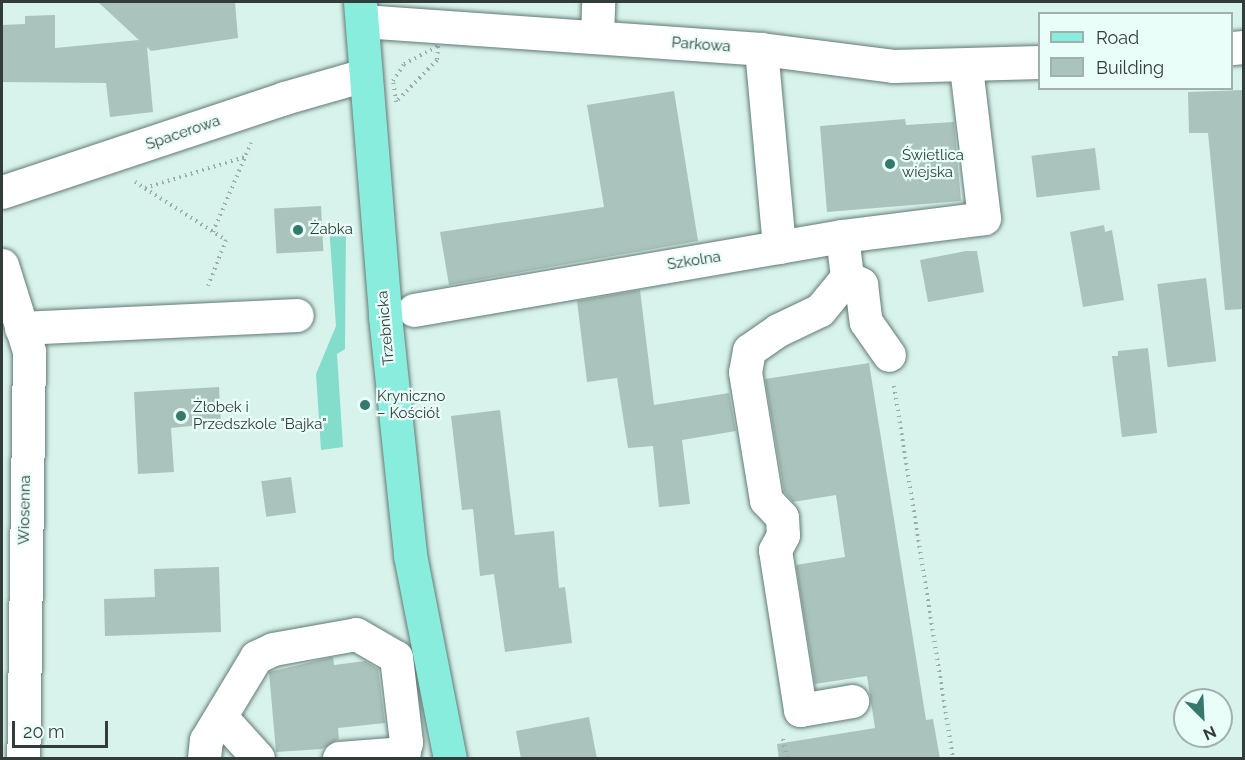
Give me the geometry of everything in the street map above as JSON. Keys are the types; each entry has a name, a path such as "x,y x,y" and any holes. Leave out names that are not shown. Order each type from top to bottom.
{"main road":[{"name":"Trzebnicka","path":"361,11 410,555 450,759"}],"street":[{"path":"597,37 598,2"},
{"name":"Parkowa","path":"361,11 413,12 597,37 760,49 893,66 966,66 1038,62"},
{"path":"760,49 778,247"},
{"name":"Szkolna","path":"414,310 843,236 984,218 966,66"},
{"name":"Spacerowa","path":"2,192 284,98 365,75"},
{"path":"843,236 848,277 820,310 778,330 749,350 745,372 766,500 782,517 783,535 775,550 800,710 852,701"},
{"name":"Wiosenna","path":"2,265 29,351 16,737"},
{"path":"848,277 861,284 866,322 889,355"},
{"path":"21,328 297,315"},
{"path":"204,759 206,740 256,657 273,649 356,634 376,642 396,657 406,742 403,756 339,759"},
{"path":"221,717 258,759"}],"path":[{"path":"438,46 437,60 396,102 393,81 404,64 438,46"},
{"path":"213,232 253,138"},
{"path":"144,188 245,157"},
{"path":"129,179 226,240 204,297"},
{"path":"889,355 953,759"}],"green space":[{"path":"329,225 346,225 345,349 337,354 343,447 321,450 316,374 336,326"}],"building":[{"path":"98,2 235,2 238,38 151,51 147,47 153,112 110,117 106,83 2,82 2,25 25,24 25,16 55,15 55,48 139,40"},
{"path":"1244,90 1244,309 1225,310 1208,133 1189,133 1188,92"},
{"path":"674,91 698,241 449,285 440,232 604,207 587,105"},
{"name":"Świetlica wiejska","path":"905,119 906,125 954,122 961,201 827,212 820,126"},
{"path":"1095,148 1100,190 1037,197 1031,156"},
{"path":"321,206 323,251 276,253 274,208"},
{"path":"1104,225 1105,232 1112,230 1124,300 1083,307 1070,232"},
{"path":"977,251 984,292 928,302 920,260"},
{"path":"1206,278 1216,361 1168,367 1157,284"},
{"path":"640,290 654,405 729,393 736,431 682,440 690,504 659,507 653,446 628,448 617,378 587,382 577,301"},
{"path":"1148,348 1157,433 1122,437 1112,356 1118,356 1118,351"},
{"path":"869,363 926,720 933,719 940,759 779,759 777,744 875,728 867,676 815,684 796,565 845,557 836,495 793,502 784,491 765,379"},
{"path":"219,387 221,423 171,428 174,472 138,474 134,392"},
{"path":"500,410 515,535 554,531 559,588 565,587 572,643 505,652 494,574 480,576 473,509 462,510 451,416"},
{"path":"291,477 296,513 266,517 261,481"},
{"path":"219,567 221,632 105,636 104,599 155,597 154,569"},
{"path":"333,657 334,665 365,661 378,669 385,723 338,728 339,739 322,749 276,752 269,672"},
{"path":"589,717 597,759 521,759 516,731"}],"place":[{"name":"Świetlica wiejska","path":"890,164"},
{"name":"Żabka","path":"298,230"},
{"name":"Kryniczno – Kościół","path":"365,405"},
{"name":"Żłobek i Przedszkole \"Bajka\"","path":"181,416"}]}
